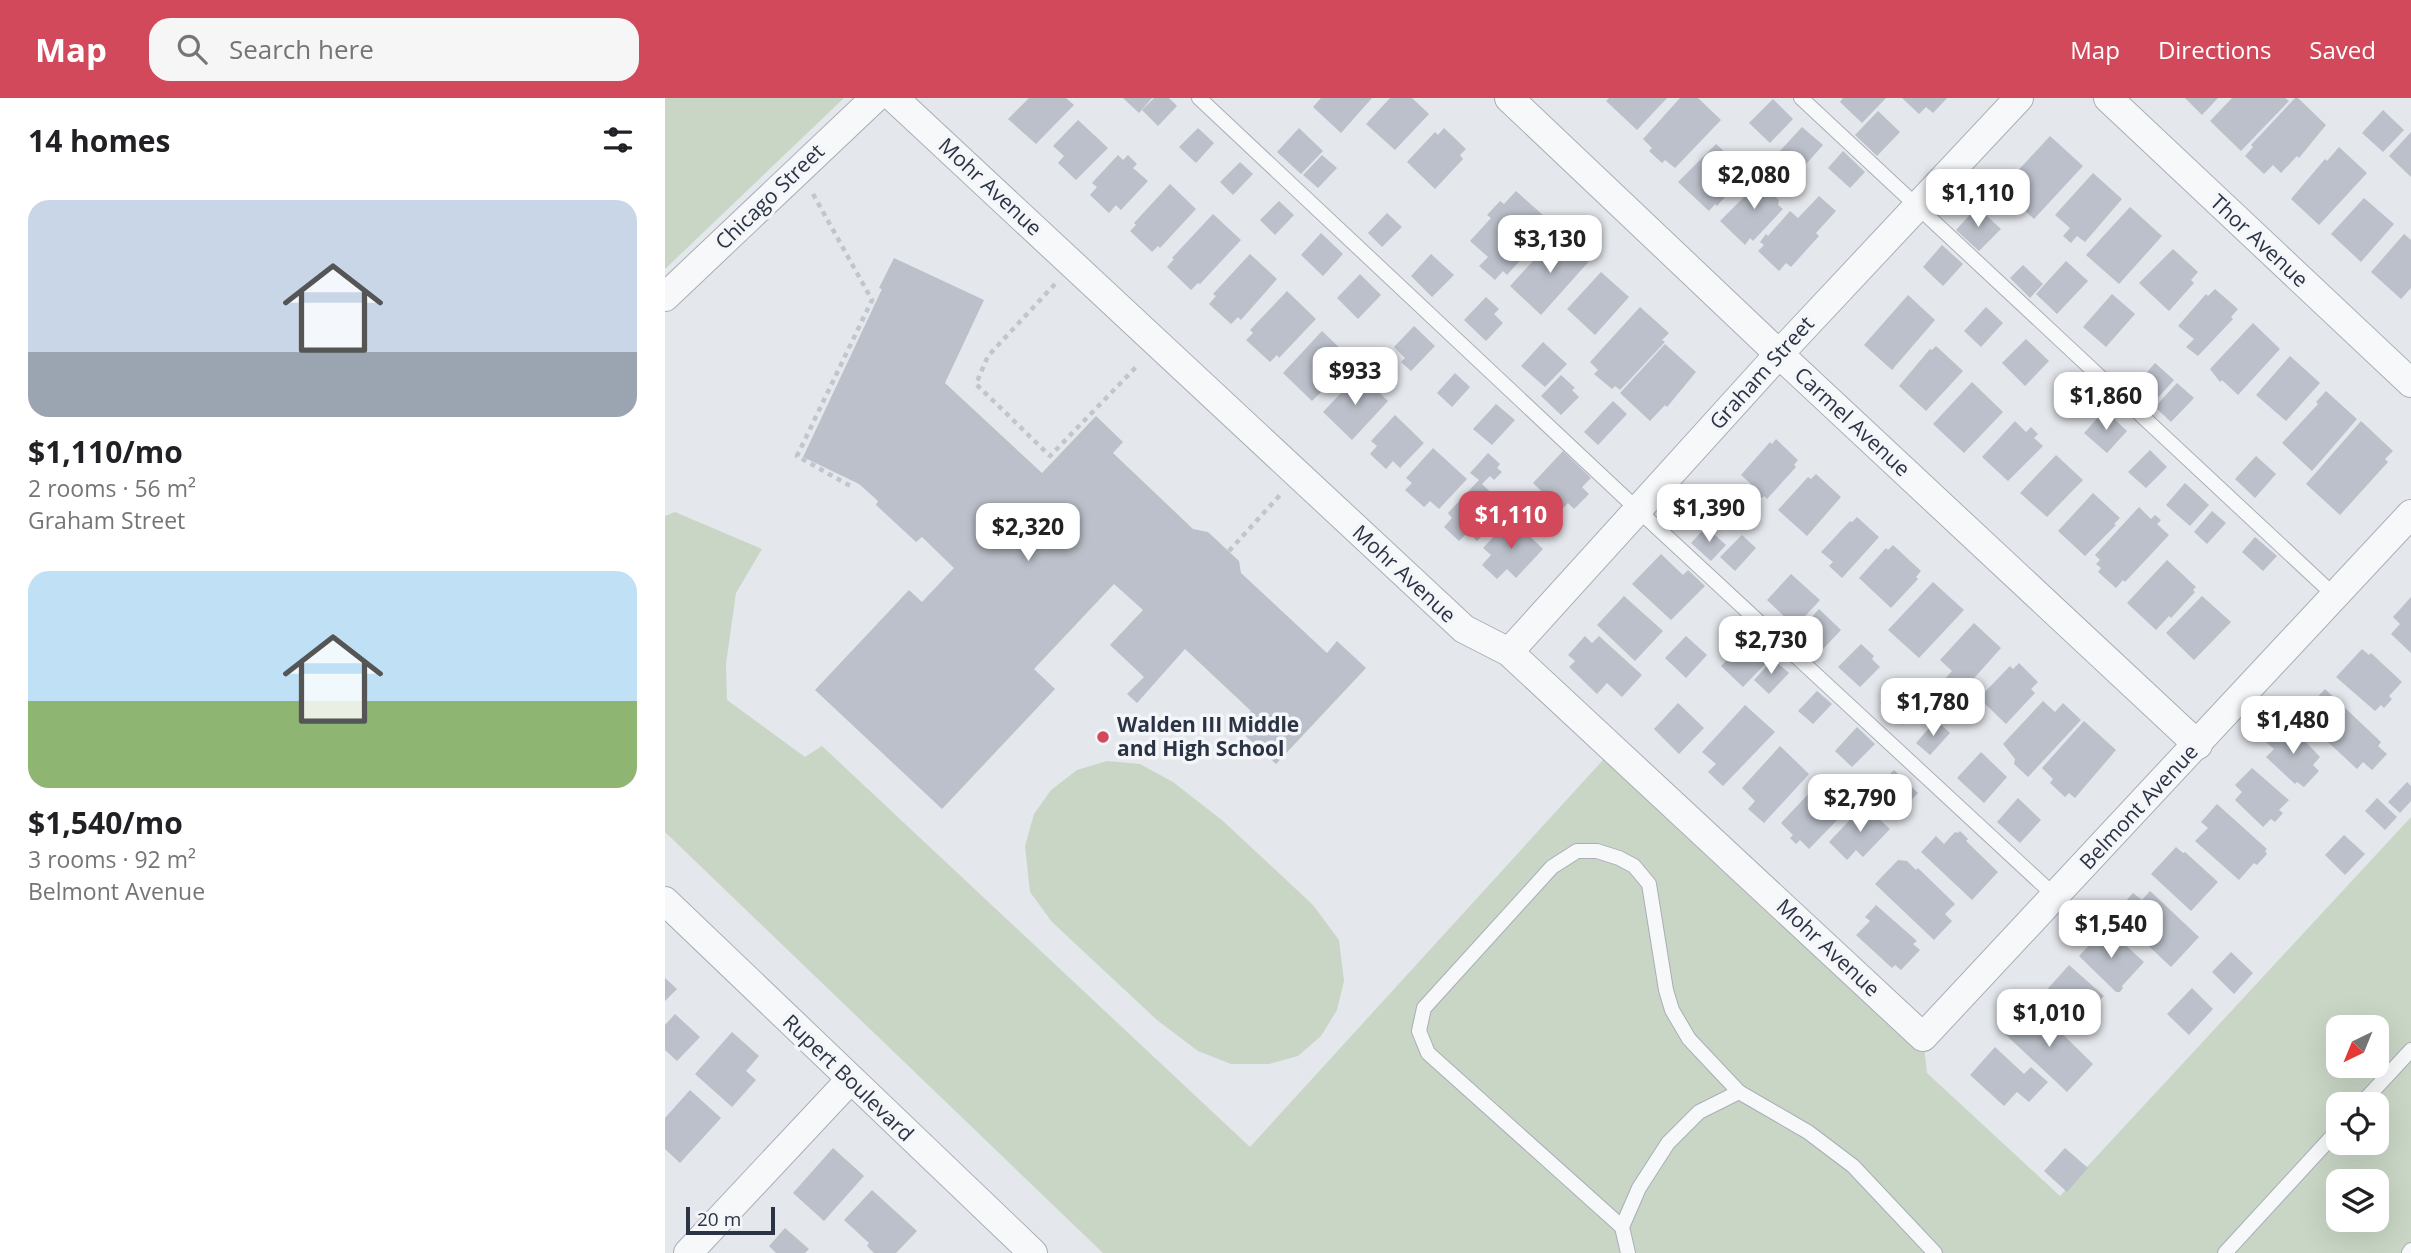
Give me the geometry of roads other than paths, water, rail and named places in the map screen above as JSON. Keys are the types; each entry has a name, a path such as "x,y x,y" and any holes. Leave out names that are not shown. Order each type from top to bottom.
{"street":[{"name":"Chicago Street","path":"665,297 875,98"},
{"name":"Mohr Avenue","path":"894,98 1464,629 1509,652 1923,1037"},
{"name":"Carmel Avenue","path":"1509,98 2198,745"},
{"name":"Graham Street","path":"1509,652 1779,354 2019,98"},
{"name":"Thor Avenue","path":"2108,98 2411,383"},
{"name":"Belmont Avenue","path":"1923,1037 2411,514"},
{"name":"Rupert Boulevard","path":"665,901 1033,1253"},
{"path":"688,1253 850,1080"}],"lane":[{"path":"1199,98 1637,510 2055,897"},
{"path":"1801,98 2335,596"},
{"path":"1628,1253 1622,1227 1428,1053 1419,1031 1424,1008 1552,867 1577,851 1597,851 1619,858 1634,866 1649,884 1666,989 1672,1010 1689,1039 1739,1092 1808,1132 1853,1166 1935,1253"},
{"path":"2372,1092 2411,1050"},
{"path":"1622,1227 1639,1188 1668,1143 1699,1112 1739,1092"},
{"path":"2225,1253 2326,1142"}],"place":[{"name":"Walden III Middle and High School","path":"1103,737"}]}
